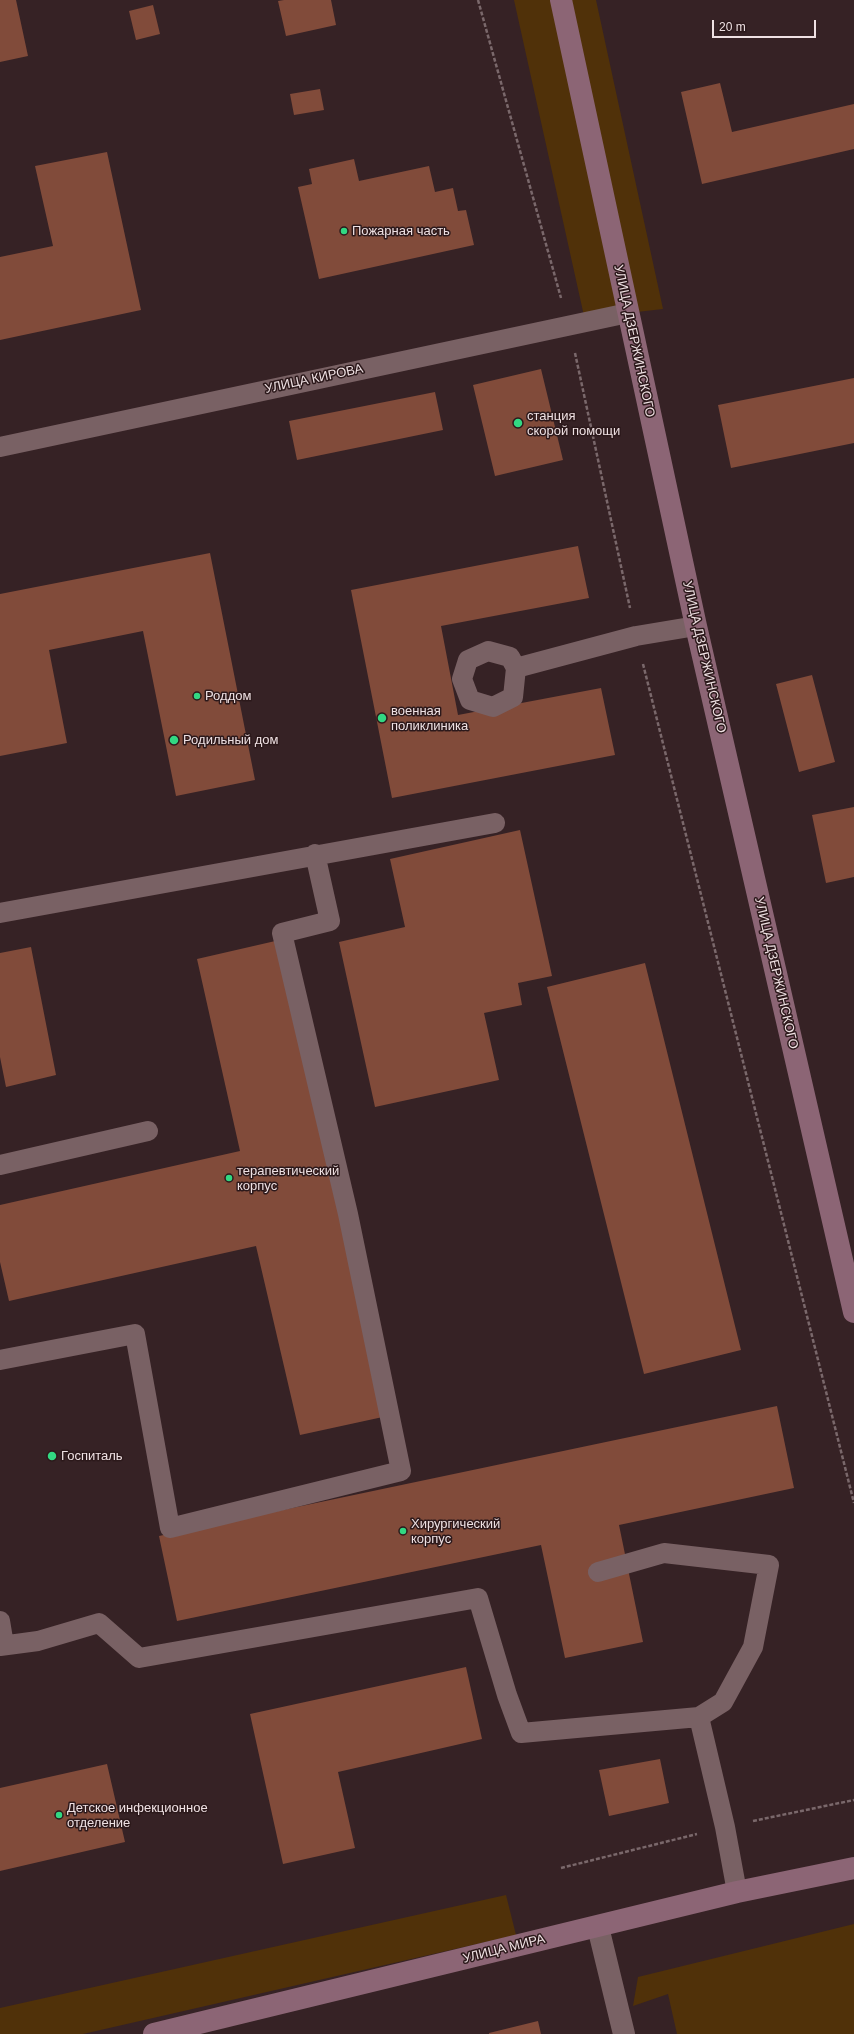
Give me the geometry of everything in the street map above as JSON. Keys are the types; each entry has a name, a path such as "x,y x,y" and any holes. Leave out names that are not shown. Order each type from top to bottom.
{"street":[{"name":"УЛИЦА ДЗЕРЖИНСКОГО","path":"560,0 696,626 854,1312"},
{"name":"УЛИЦА МИРА","path":"154,2034 737,1892 854,1868"},
{"path":"598,1926 624,2034"}],"lane":[{"name":"УЛИЦА КИРОВА","path":"0,447 628,313"},
{"path":"516,668 636,636 696,626"},
{"path":"0,913 315,854 495,823"},
{"path":"0,1360 135,1334 170,1528 401,1471 348,1214 282,933 330,921 315,854"},
{"path":"0,1165 148,1131"},
{"path":"0,1620 2,1645 38,1641 99,1624 139,1658 478,1598 507,1695 522,1733 699,1717 722,1702 752,1647 769,1565 664,1553 598,1572"},
{"path":"699,1717 725,1827 737,1892"}],"path":[{"path":"478,0 569,325 636,636 854,1503"}],"shaded area":[{"path":"514,0 596,0 663,309 628,313 586,325"},
{"path":"506,1895 516,1935 83,2034 0,2034 0,2008"},
{"path":"854,1924 854,2034 677,2034 668,1994 633,2006 638,1977"}],"building":[{"path":"0,0 16,0 28,56 0,62"},
{"path":"331,0 336,25 286,36 278,1"},
{"path":"153,5 160,34 136,40 129,11"},
{"path":"720,83 732,132 854,104 854,149 702,184 681,92"},
{"path":"320,89 324,110 294,115 290,94"},
{"path":"107,152 141,310 0,340 0,257 53,246 35,166"},
{"path":"354,159 359,181 429,166 435,192 453,188 458,211 466,210 474,245 319,279 298,187 312,184 309,169"},
{"name":"станция скорой помощи","path":"541,369 563,460 495,476 473,385"},
{"path":"854,378 854,443 731,468 718,405"},
{"path":"435,392 443,430 297,460 289,421"},
{"path":"578,546 589,598 441,626 458,715 601,688 615,755 392,798 351,590"},
{"name":"Роддом","path":"210,553 255,780 176,796 143,631 49,650 67,743 0,756 0,594"},
{"path":"812,675 835,762 799,772 776,684"},
{"path":"854,807 854,877 826,883 812,815"},
{"path":"520,830 552,976 518,983 522,1005 484,1013 499,1080 375,1107 339,942 405,927 390,859"},
{"name":"терапевтический корпус","path":"284,939 392,1415 300,1435 256,1246 9,1301 0,1262 0,1205 240,1151 197,959"},
{"path":"31,947 56,1075 6,1087 0,1057 0,953"},
{"path":"645,963 741,1350 644,1374 547,987"},
{"name":"Хирургический корпус","path":"777,1406 794,1488 619,1525 643,1642 565,1658 541,1545 177,1621 159,1536"},
{"path":"466,1667 482,1739 338,1772 355,1848 283,1864 250,1714"},
{"path":"660,1759 669,1803 609,1816 599,1770"},
{"name":"Детское инфекционное отделение","path":"107,1764 125,1842 0,1871 0,1788"},
{"path":"538,2021 541,2034 489,2034 489,2033"}],"place":[{"name":"Пожарная часть","path":"344,231"},
{"name":"станция скорой помощи","path":"518,423"},
{"name":"Роддом","path":"197,696"},
{"name":"военная поликлиника","path":"382,718"},
{"name":"Родильный дом","path":"174,740"},
{"name":"терапевтический корпус","path":"229,1178"},
{"name":"Госпиталь","path":"52,1456"},
{"name":"Хирургический корпус","path":"403,1531"},
{"name":"Детское инфекционное отделение","path":"59,1815"}]}
